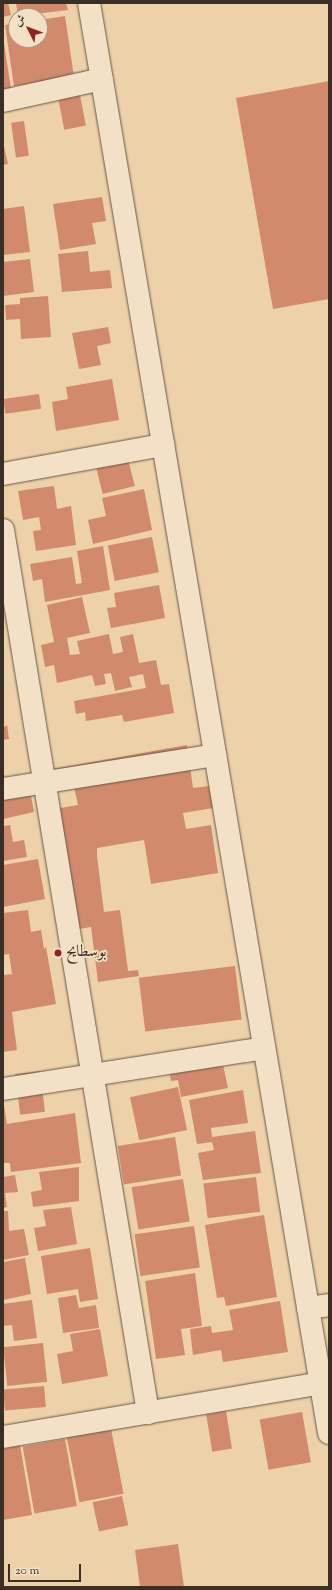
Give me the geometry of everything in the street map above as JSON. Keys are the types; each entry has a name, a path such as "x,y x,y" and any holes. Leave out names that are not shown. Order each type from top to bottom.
{"street":[{"path":"89,3 264,1048 319,1306 321,1384 329,1433"},
{"path":"3,101 102,79"},
{"path":"3,474 163,445"},
{"path":"3,530 148,1413"},
{"path":"3,789 215,755"},
{"path":"3,1089 264,1048"},
{"path":"3,1437 321,1384"}],"building":[{"path":"3,3 8,3 9,8 8,8 8,16 3,17"},
{"path":"16,3 66,3 68,10 48,12 48,8 17,8"},
{"path":"65,16 74,77 14,86 8,48 48,48 48,19"},
{"path":"8,24 8,45 5,25"},
{"path":"3,37 11,89 3,90"},
{"path":"329,81 329,299 273,309 236,98"},
{"path":"80,95 86,125 64,130 58,99"},
{"path":"24,121 29,156 16,157 11,123"},
{"path":"3,142 8,164 3,165"},
{"path":"102,197 106,221 92,223 96,244 60,250 53,204"},
{"path":"24,206 30,252 3,255 3,209"},
{"path":"88,251 90,272 110,270 112,288 62,292 58,254"},
{"path":"30,259 34,292 3,296 3,262"},
{"path":"48,296 51,337 21,339 20,319 6,320 5,305 20,304 20,298"},
{"path":"108,327 111,343 97,346 101,365 79,369 72,333"},
{"path":"112,379 119,420 56,431 52,402 68,399 66,387"},
{"path":"39,394 41,409 5,414 3,399"},
{"path":"127,455 135,486 103,494 95,463"},
{"path":"54,486 57,509 71,506 76,545 36,551 33,531 41,530 39,517 23,520 18,491"},
{"path":"144,489 152,530 93,544 88,520 106,516 102,498"},
{"path":"152,537 159,572 115,581 108,546"},
{"path":"103,546 110,590 45,602 42,579 33,581 30,564 72,557 76,584 82,583 77,551"},
{"path":"159,585 165,618 111,628 107,608 116,607 114,593"},
{"path":"82,597 90,633 67,638 70,655 80,654 77,641 109,634 113,654 123,652 120,637 133,634 139,663 156,660 161,685 169,684 174,713 124,722 122,715 86,721 85,712 76,714 74,701 146,688 143,674 129,677 132,687 115,691 111,673 104,674 106,684 95,686 92,675 57,683 54,665 45,667 41,645 54,642 47,605"},
{"path":"7,725 9,739 3,740 3,728"},
{"path":"187,745 193,788 209,786 213,808 183,813 186,829 211,825 218,873 151,884 144,840 97,848 104,912 120,910 128,971 138,970 139,976 98,982 91,927 73,930 54,809 78,805 74,787 57,791 53,769"},
{"path":"27,774 34,812 3,819 3,779"},
{"path":"10,825 13,842 24,840 27,857 3,861 3,826"},
{"path":"38,859 45,899 3,907 3,865"},
{"path":"28,910 31,932 41,930 44,949 46,947 56,1004 12,1012 17,1050 3,1052 3,975 12,974 9,954 3,955 3,913"},
{"path":"235,966 242,1020 145,1031 139,978"},
{"path":"220,1051 228,1088 181,1097 178,1080 171,1081 167,1061"},
{"path":"40,1071 45,1112 20,1115 15,1074"},
{"path":"178,1087 187,1130 139,1140 130,1097"},
{"path":"243,1090 248,1123 211,1128 212,1137 255,1131 261,1173 203,1180 198,1153 214,1150 212,1142 197,1144 189,1100"},
{"path":"3,1099 7,1124 75,1113 81,1163 11,1172 10,1163 3,1163"},
{"path":"175,1137 181,1176 124,1185 118,1146"},
{"path":"79,1167 79,1201 33,1207 31,1192 42,1190 39,1172"},
{"path":"15,1175 18,1192 5,1193 7,1207 3,1208 3,1177"},
{"path":"256,1177 260,1212 208,1218 203,1183"},
{"path":"183,1179 190,1221 138,1230 132,1187"},
{"path":"71,1207 77,1244 38,1251 34,1228 46,1226 43,1210"},
{"path":"3,1211 8,1211 9,1231 24,1229 29,1255 3,1260"},
{"path":"264,1215 277,1297 226,1306 224,1297 217,1298 205,1225"},
{"path":"194,1226 200,1268 140,1276 135,1234"},
{"path":"90,1248 98,1299 80,1302 78,1289 47,1294 41,1256"},
{"path":"25,1258 31,1294 3,1300 3,1262"},
{"path":"195,1273 202,1326 181,1329 185,1355 156,1359 145,1281"},
{"path":"76,1295 79,1308 96,1305 99,1328 63,1333 58,1298"},
{"path":"32,1300 37,1338 14,1341 12,1325 3,1326 3,1304"},
{"path":"280,1301 288,1352 223,1362 221,1350 193,1355 190,1329 211,1326 212,1333 233,1330 229,1310"},
{"path":"100,1329 108,1376 62,1384 57,1354 73,1351 70,1334"},
{"path":"43,1343 47,1382 7,1386 3,1347"},
{"path":"44,1386 46,1407 5,1410 3,1390"},
{"path":"226,1411 232,1449 212,1452 206,1414"},
{"path":"302,1412 311,1462 269,1470 260,1419"},
{"path":"111,1429 124,1494 79,1502 67,1438"},
{"path":"65,1439 77,1506 34,1513 23,1446"},
{"path":"20,1445 32,1515 3,1520 3,1449"},
{"path":"122,1496 128,1525 99,1532 93,1502"},
{"path":"178,1544 184,1587 140,1587 135,1550"}],"place":[{"name":"بوسطايح","path":"58,953"}]}
